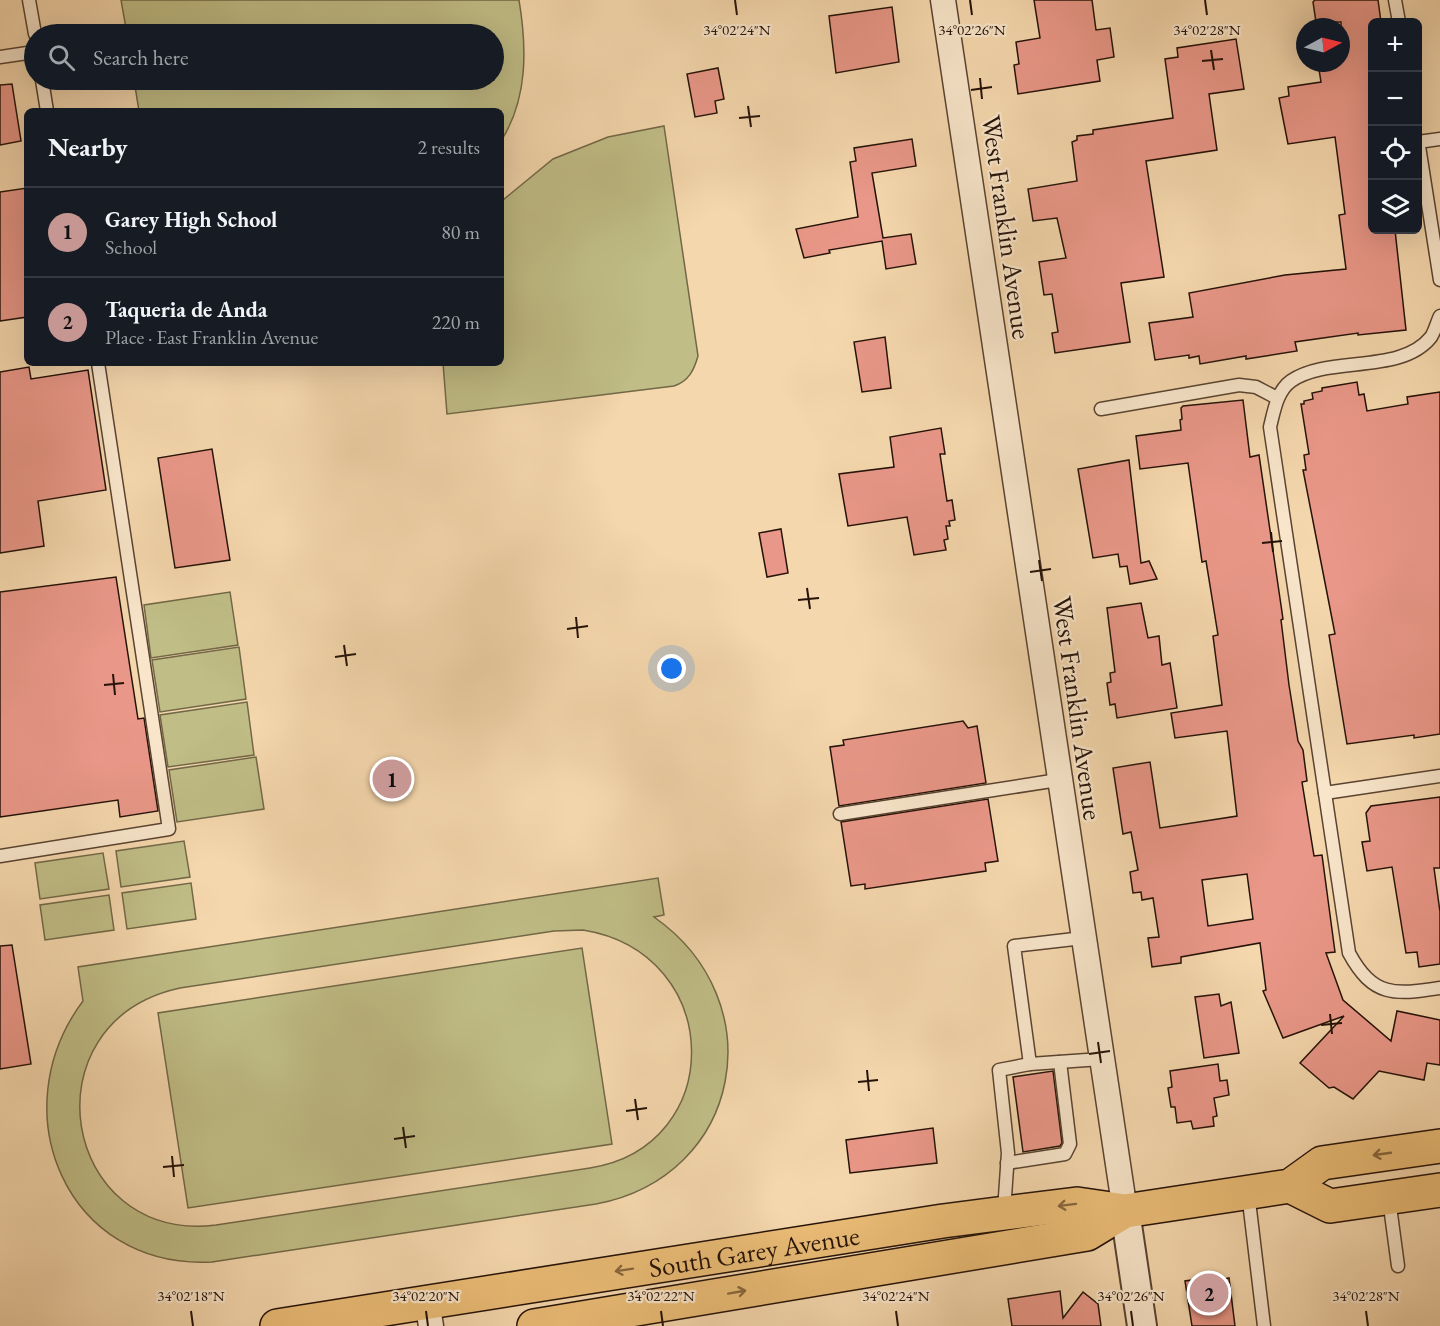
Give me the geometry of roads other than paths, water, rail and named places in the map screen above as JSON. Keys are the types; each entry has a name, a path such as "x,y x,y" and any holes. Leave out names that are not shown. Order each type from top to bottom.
{"main road":[{"name":"South Garey Avenue","path":"277,1326 429,1314 1004,1213 1077,1204 1125,1211 1290,1186 1322,1163 1440,1146"},
{"path":"1290,1186 1330,1206 1440,1190"},
{"name":"South Garey Avenue","path":"534,1326 1087,1234 1125,1211"}],"street":[{"name":"West Franklin Avenue","path":"943,0 1058,780 1125,1211"},
{"path":"1125,1211 1142,1326"}],"lane":[{"path":"29,0 33,24"},
{"path":"1395,0 1398,18"},
{"path":"0,57 24,53"},
{"path":"44,90 47,108"},
{"path":"1422,141 1440,139"},
{"path":"1422,166 1440,280"},
{"path":"1440,316 1435,340 1408,353 1313,371 1290,381 1278,398 1270,427 1349,953 1361,976 1382,989 1412,992 1440,988"},
{"path":"0,856 169,829 99,366"},
{"path":"1101,409 1239,385 1256,387 1278,398"},
{"path":"1325,793 1440,776"},
{"path":"840,814 1058,780"},
{"path":"1030,1064 1014,946 1083,938"},
{"path":"1004,1213 1007,1163 999,1070 1030,1064 1101,1059"},
{"path":"1007,1163 1065,1154 1070,1144 1060,1062"},
{"path":"1248,1192 1264,1326"},
{"path":"1389,1198 1398,1266"}],"place":[{"name":"Garey High School","path":"392,779"},
{"name":"Taqueria de Anda","path":"1209,1293"}]}
